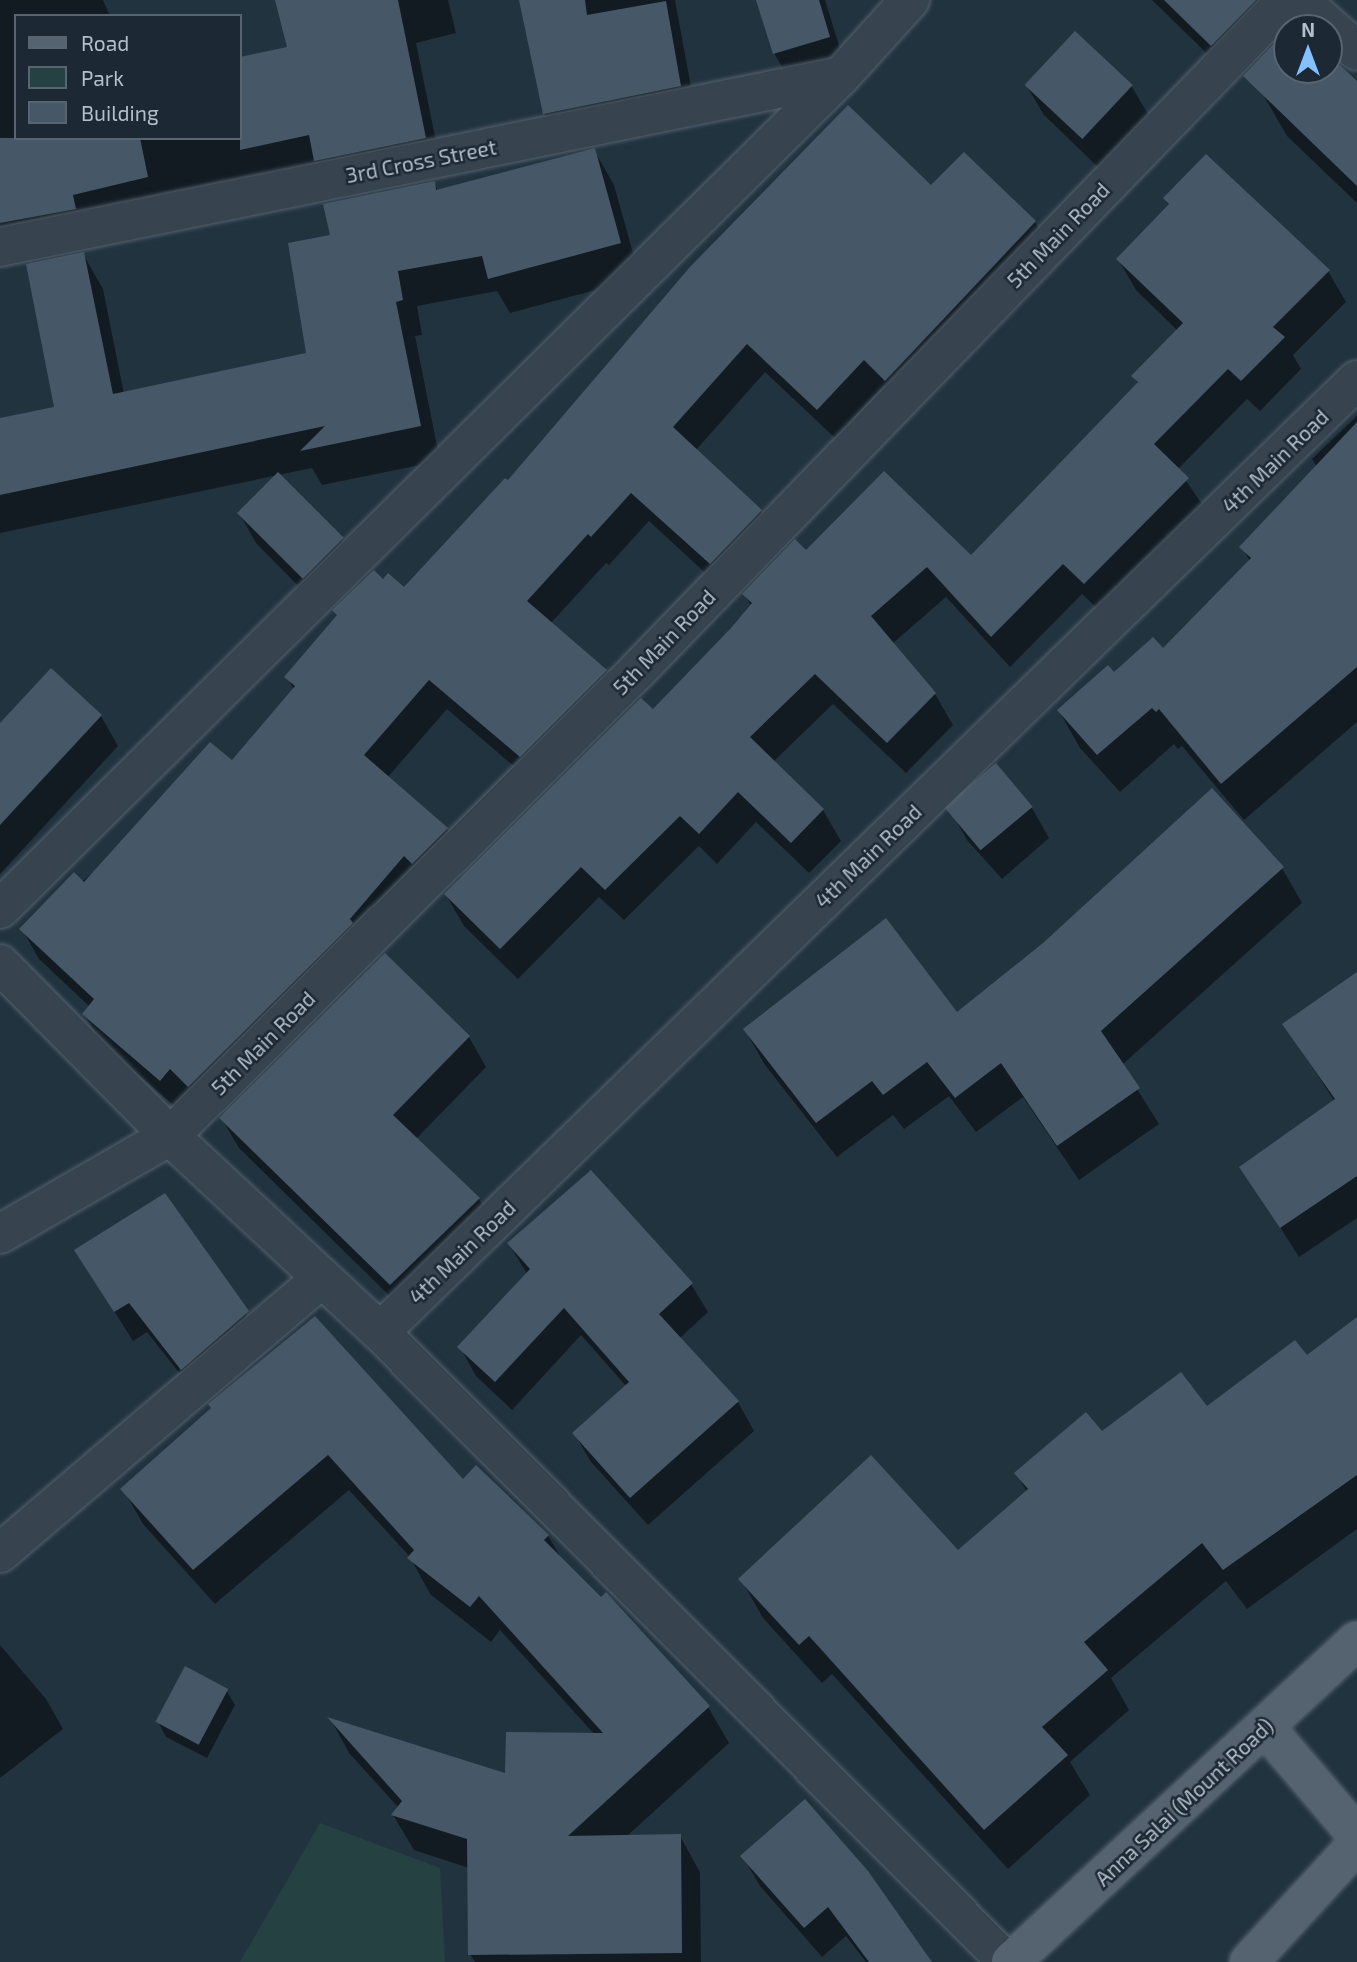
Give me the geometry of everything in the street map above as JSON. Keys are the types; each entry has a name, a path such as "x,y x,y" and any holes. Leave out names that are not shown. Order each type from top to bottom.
{"main road":[{"name":"Anna Salai (Mount Road)","path":"1009,1962 1357,1641"},
{"path":"1265,1727 1357,1835"},
{"path":"1249,1962 1357,1844"}],"street":[{"path":"0,909 841,76 910,0"},
{"name":"5th Main Road","path":"0,1234 170,1136 636,672 1286,0"},
{"path":"1300,0 1357,51"},
{"name":"3rd Cross Street","path":"0,247 841,76"},
{"name":"4th Main Road","path":"380,1332 1357,380"},
{"path":"0,964 170,1136 320,1280 380,1332 1009,1962"},
{"path":"0,1553 320,1280"}],"green space":[{"path":"320,1823 440,1868 445,1962 240,1962"}],"building":[{"path":"275,0 398,0 426,138 314,161 309,135 240,150 242,57 287,47"},
{"path":"519,0 585,0 587,15 666,1 681,86 543,114"},
{"path":"756,0 819,0 830,37 773,54"},
{"path":"1164,0 1256,0 1211,46"},
{"path":"1075,31 1133,85 1082,139 1025,85"},
{"path":"1273,45 1273,84 1343,84 1343,68 1357,81 1357,186 1243,76"},
{"path":"848,105 931,185 964,152 1036,221 885,381 864,360 817,410 747,344 673,427 762,510 710,564 631,493 591,537 588,534 527,601 607,670 520,757 429,680 364,755 448,828 412,864 404,856 350,919 353,923 188,1087 170,1069 160,1081 82,1014 94,999 19,929 74,872 84,882 210,742 232,760 295,686 284,677 337,615 332,610 374,570 383,579 388,573 404,587 505,478 508,480 690,267"},
{"path":"0,138 140,140 148,177 73,195 76,209 0,223"},
{"path":"595,148 621,243 488,279 482,256 398,271 403,300 396,302 421,426 300,451 325,426 0,495 0,418 54,407 26,264 84,252 113,394 306,353 288,243 330,235 323,204 435,181 436,190"},
{"path":"1206,154 1330,270 1273,327 1285,337 1241,381 1228,369 1154,444 1189,478 1084,584 1063,564 991,637 927,567 871,616 936,693 887,743 815,674 750,737 824,809 791,843 738,792 699,834 680,816 605,890 581,867 500,949 444,894 641,698 653,709 752,603 742,594 795,539 806,550 884,471 971,555 1138,382 1131,376 1183,323 1116,259 1169,204 1163,198"},
{"path":"1357,422 1357,667 1221,784 1159,709 1156,712 1152,708 1097,755 1057,710 1108,665 1114,672 1153,637 1163,648 1251,558 1239,547"},
{"path":"278,472 344,538 303,579 237,513"},
{"path":"51,668 102,715 0,825 0,723"},
{"path":"996,763 1033,807 981,850 944,807"},
{"path":"1212,788 1284,867 1101,1031 1140,1088 1057,1146 1001,1063 955,1098 927,1062 883,1095 872,1081 816,1123 743,1029 886,918 957,1012 1043,943"},
{"path":"385,953 470,1036 393,1115 480,1198 390,1285 219,1118"},
{"path":"1357,972 1357,1176 1280,1228 1239,1167 1335,1099 1282,1024"},
{"path":"591,1170 693,1283 659,1314 739,1401 630,1498 572,1433 629,1382 564,1308 495,1382 457,1347 530,1269 507,1243"},
{"path":"165,1193 249,1311 181,1370 129,1303 114,1312 74,1250"},
{"path":"315,1316 463,1479 476,1465 549,1535 544,1540 601,1597 606,1592 710,1706 568,1836 681,1834 682,1953 468,1955 467,1839 391,1815 402,1801 327,1717 505,1773 506,1732 603,1733 479,1596 470,1607 407,1558 414,1550 328,1455 193,1570 120,1489 211,1408 208,1404"},
{"path":"1357,1317 1357,1475 1223,1570 1202,1543 1084,1642 1108,1670 1042,1727 1068,1755 984,1830 809,1636 799,1645 738,1579 871,1455 958,1550 1028,1489 1014,1473 1086,1412 1102,1431 1181,1372 1207,1406 1295,1340 1307,1355"},
{"path":"185,1666 228,1689 199,1745 155,1722"},
{"path":"805,1799 868,1871 932,1962 869,1962 828,1907 804,1928 740,1856"}]}
